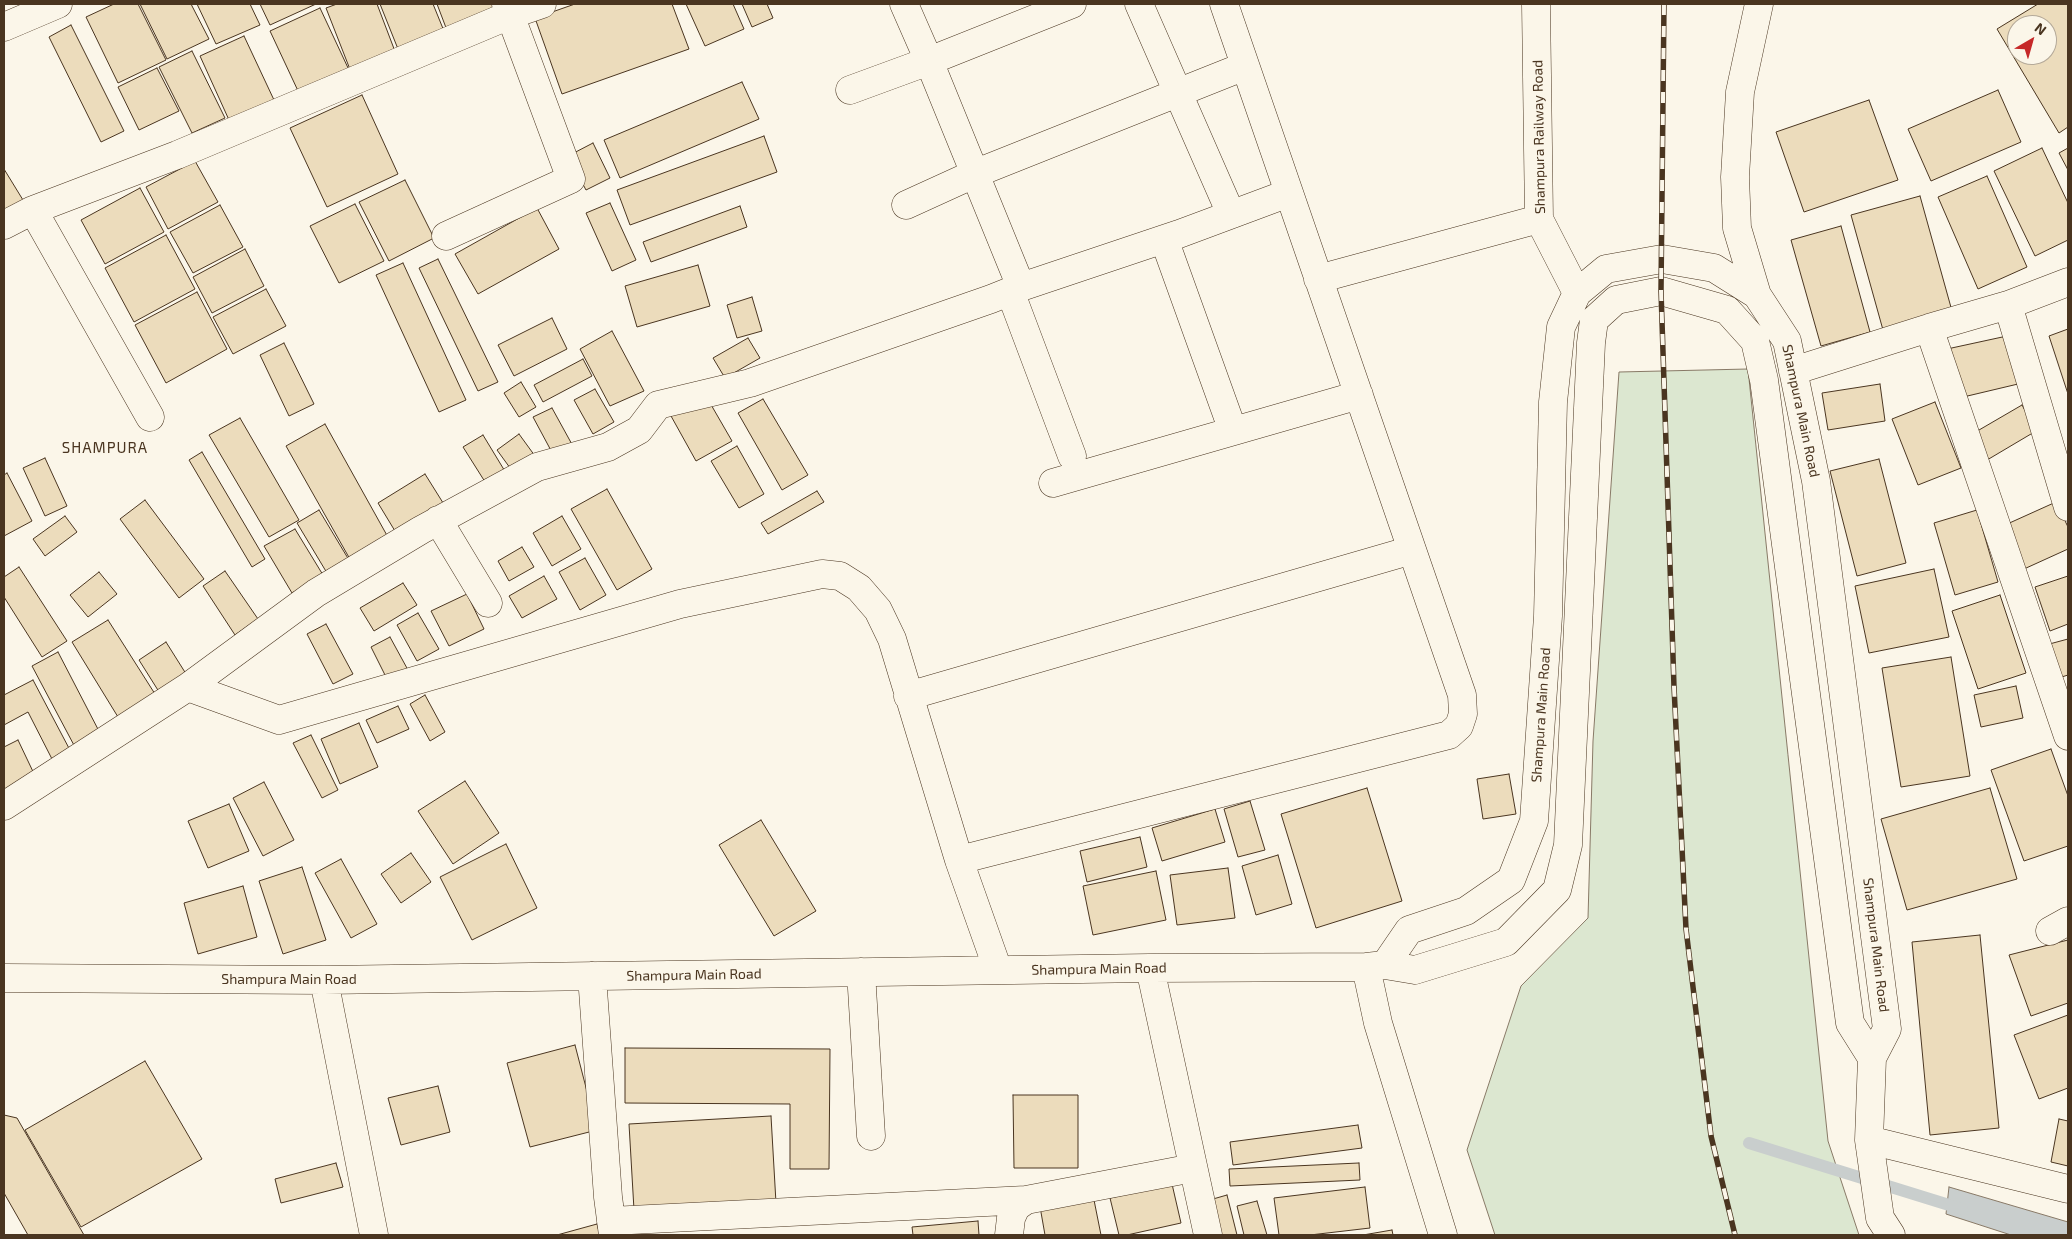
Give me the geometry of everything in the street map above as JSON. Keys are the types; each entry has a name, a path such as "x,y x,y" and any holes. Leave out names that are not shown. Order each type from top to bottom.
{"street":[{"path":"4,27 58,4"},
{"path":"4,225 33,210 176,155 508,9 542,4"},
{"path":"904,4 974,174 1072,456"},
{"path":"850,90 929,62 1072,4"},
{"path":"1138,4 1230,214"},
{"path":"959,860 1449,735 1459,726 1463,714 1462,695 1224,4"},
{"name":"Shampura Railway Road","path":"1536,4 1539,219 1577,293"},
{"path":"1757,295 1737,228 1735,177 1740,92 1759,4"},
{"path":"446,236 571,179 508,9"},
{"path":"906,205 974,174 1245,66"},
{"path":"4,806 188,687 316,593 438,520 537,468 608,446 639,430 658,405 750,383 1015,289 1164,239 1289,193"},
{"path":"33,210 150,417"},
{"path":"1318,279 1539,219"},
{"path":"1164,239 1233,432"},
{"name":"Shampura Main Road","path":"1375,966 1409,930 1466,911 1511,880 1534,821 1548,616 1553,402 1561,327 1577,293 1606,269 1662,259 1714,268 1757,295 1787,341 1816,482 1887,1029 1872,1058 1870,1149 1886,1227"},
{"path":"1793,371 2008,305 2068,282"},
{"name":"Shampura Main Road","path":"4,978 324,980 1375,966 1415,970 1506,942 1557,890 1568,845 1591,343 1594,320 1616,300 1661,290 1727,310 1755,341 1764,380 1850,1022 1872,1058"},
{"path":"2008,305 2068,507"},
{"path":"1929,328 2068,736"},
{"path":"1053,483 1359,395"},
{"path":"438,520 488,603"},
{"path":"908,696 1412,550"},
{"path":"188,687 279,720 680,604 822,574 840,576 859,588 878,610 892,639 959,860 998,970"},
{"path":"1375,966 1378,1024 1443,1235"},
{"path":"1150,968 1208,1235"},
{"path":"860,972 871,1136"},
{"path":"592,976 612,1228 1026,1200 1193,1168"},
{"path":"324,980 374,1235"},
{"path":"1870,1149 2068,1189"},
{"path":"1009,1235 1011,1218 1016,1207 1026,1200"}],"green space":[{"path":"1748,369 1828,1141 1859,1235 1495,1235 1467,1150 1521,986 1588,918 1593,741 1619,372"}],"shaded area":[{"path":"1949,1187 2068,1222 2068,1235 2011,1235 1946,1214"}],"building":[{"path":"114,4 138,4 166,60 118,83 86,17"},
{"path":"140,4 191,4 209,39 167,59"},
{"path":"197,4 250,4 260,25 216,44"},
{"path":"260,4 316,4 270,25"},
{"path":"337,4 377,4 396,54 351,72 326,8"},
{"path":"380,4 433,4 446,36 400,54"},
{"path":"437,4 492,4 496,15 448,33"},
{"path":"575,4 672,4 689,49 562,94 535,18"},
{"path":"686,4 733,4 744,29 705,46"},
{"path":"742,4 767,4 773,18 752,27"},
{"path":"2038,4 2068,5 2068,127 2059,133 2018,65 2057,65 2057,15 2020,15"},
{"path":"320,8 349,70 299,93 270,31"},
{"path":"2007,23 2007,46 1997,29"},
{"path":"71,25 124,131 101,142 49,37"},
{"path":"244,36 274,100 229,120 200,56"},
{"path":"192,51 225,118 192,133 159,67"},
{"path":"157,68 179,111 139,130 118,87"},
{"path":"742,82 759,119 620,178 604,140"},
{"path":"1998,90 2021,142 1931,181 1908,129"},
{"path":"362,95 398,174 327,207 290,128"},
{"path":"1869,100 1898,180 1804,212 1776,132"},
{"path":"764,136 777,172 630,225 617,190"},
{"path":"593,143 610,178 586,190 568,156"},
{"path":"2042,148 2068,203 2068,240 2035,256 1994,171"},
{"path":"2068,148 2068,170 2059,153"},
{"path":"195,161 218,202 168,229 146,187"},
{"path":"4,169 23,200 4,212"},
{"path":"1987,176 2027,267 1978,289 1938,197"},
{"path":"405,180 434,238 389,261 359,202"},
{"path":"140,188 164,232 105,264 81,220"},
{"path":"1920,196 1952,311 1883,330 1851,215"},
{"path":"610,203 636,260 612,271 586,213"},
{"path":"355,204 384,261 339,283 310,226"},
{"path":"220,205 243,247 193,273 170,232"},
{"path":"740,206 747,227 651,262 643,242"},
{"path":"537,208 559,249 478,294 455,254"},
{"path":"1841,226 1870,332 1821,346 1791,240"},
{"path":"166,235 195,289 134,322 105,268"},
{"path":"245,249 264,286 212,313 193,277"},
{"path":"438,259 498,382 478,391 419,268"},
{"path":"403,263 466,400 439,412 376,275"},
{"path":"698,265 710,306 637,327 625,286"},
{"path":"266,289 286,326 233,354 213,317"},
{"path":"197,292 227,349 166,383 135,325"},
{"path":"752,297 762,331 737,338 727,305"},
{"path":"552,318 567,349 514,376 498,345"},
{"path":"2068,329 2068,394 2049,336"},
{"path":"612,331 644,391 610,406 580,349"},
{"path":"2007,336 2018,384 1959,398 1947,349"},
{"path":"748,338 760,358 725,378 713,358"},
{"path":"284,343 314,404 289,416 260,355"},
{"path":"583,359 592,376 543,402 534,385"},
{"path":"521,382 536,407 519,417 504,393"},
{"path":"1880,384 1885,421 1828,430 1822,393"},
{"path":"595,389 614,422 593,434 574,400"},
{"path":"706,396 732,441 696,461 671,416"},
{"path":"763,399 808,475 782,490 738,413"},
{"path":"1935,402 1961,468 1918,485 1892,419"},
{"path":"2022,405 2036,431 1982,463 1967,437"},
{"path":"552,408 574,448 555,458 533,417"},
{"path":"240,418 299,520 269,537 209,435"},
{"path":"325,424 389,539 351,561 286,446"},
{"path":"519,434 535,456 513,472 497,450"},
{"path":"483,435 506,473 487,485 463,447"},
{"path":"737,446 764,494 739,508 711,461"},
{"path":"202,452 265,559 252,567 189,460"},
{"path":"45,458 67,506 45,516 23,468"},
{"path":"1879,459 1906,563 1857,576 1830,471"},
{"path":"7,473 32,521 4,536 4,475"},
{"path":"425,474 445,506 398,536 378,503"},
{"path":"607,489 652,569 617,590 571,509"},
{"path":"817,491 824,502 768,534 761,523"},
{"path":"145,500 204,579 179,598 120,519"},
{"path":"2056,502 2068,527 2068,549 2024,569 2005,525"},
{"path":"319,510 349,560 327,573 297,523"},
{"path":"1977,510 1998,582 1955,595 1934,523"},
{"path":"65,516 77,532 45,556 33,539"},
{"path":"562,516 581,549 552,566 533,533"},
{"path":"295,529 323,575 292,593 264,546"},
{"path":"522,547 534,567 509,581 498,561"},
{"path":"585,558 606,595 580,610 559,572"},
{"path":"19,567 67,641 42,657 4,597 4,577"},
{"path":"1934,569 1949,637 1869,653 1855,586"},
{"path":"225,571 258,619 235,635 203,586"},
{"path":"99,572 117,594 88,617 70,595"},
{"path":"544,576 557,599 522,618 509,596"},
{"path":"2068,576 2068,624 2050,631 2035,587"},
{"path":"403,583 417,605 374,631 360,608"},
{"path":"467,594 484,629 449,646 431,611"},
{"path":"2000,595 2026,673 1978,689 1952,611"},
{"path":"418,613 439,649 417,661 397,625"},
{"path":"108,620 155,694 118,717 72,642"},
{"path":"326,624 353,674 333,684 307,634"},
{"path":"390,637 408,670 388,681 371,647"},
{"path":"2068,639 2068,675 2052,680 2042,646"},
{"path":"166,642 188,677 161,695 139,660"},
{"path":"58,652 101,735 76,749 32,666"},
{"path":"1951,657 1970,776 1901,787 1882,668"},
{"path":"33,680 71,752 53,761 28,712 4,725 4,695"},
{"path":"2016,686 2023,718 1981,727 1974,695"},
{"path":"425,695 445,732 430,741 410,704"},
{"path":"398,706 409,729 377,743 366,720"},
{"path":"359,723 378,767 340,784 321,739"},
{"path":"311,735 338,790 322,798 293,743"},
{"path":"18,740 37,780 4,796 4,747"},
{"path":"2051,749 2068,796 2068,846 2024,861 1991,770"},
{"path":"1509,774 1516,814 1483,819 1477,779"},
{"path":"465,781 499,833 453,864 418,811"},
{"path":"264,782 294,840 263,856 233,798"},
{"path":"1367,788 1402,901 1316,928 1281,814"},
{"path":"1990,788 2017,879 1907,910 1881,819"},
{"path":"1250,801 1265,850 1238,857 1224,809"},
{"path":"229,804 249,851 208,868 188,821"},
{"path":"1215,809 1225,842 1162,861 1152,828"},
{"path":"761,820 816,911 774,936 719,845"},
{"path":"1140,837 1147,867 1087,882 1080,851"},
{"path":"506,844 537,908 472,940 440,877"},
{"path":"411,853 431,882 401,903 381,874"},
{"path":"1278,855 1292,904 1256,915 1242,866"},
{"path":"341,859 377,924 351,938 315,873"},
{"path":"302,867 326,940 283,954 259,881"},
{"path":"1228,868 1235,918 1177,925 1170,875"},
{"path":"1156,871 1166,920 1093,935 1083,886"},
{"path":"243,886 257,937 198,954 184,903"},
{"path":"1980,935 1999,1128 1930,1135 1912,942"},
{"path":"2068,940 2068,1003 2031,1016 2009,955"},
{"path":"2068,1015 2068,1088 2039,1099 2014,1035"},
{"path":"575,1045 597,1130 530,1147 507,1063"},
{"path":"625,1048 830,1049 829,1169 790,1169 790,1104 625,1103"},
{"path":"145,1061 202,1159 81,1227 25,1130"},
{"path":"438,1086 450,1132 401,1145 388,1098"},
{"path":"1013,1095 1078,1095 1078,1168 1014,1168"},
{"path":"4,1115 17,1118 84,1235 28,1235 4,1193"},
{"path":"771,1116 776,1203 634,1210 629,1124"},
{"path":"2059,1119 2068,1121 2068,1166 2051,1162"},
{"path":"1358,1125 1362,1148 1233,1165 1230,1142"},
{"path":"336,1163 343,1187 281,1203 275,1179"},
{"path":"1359,1163 1360,1180 1230,1186 1229,1169"},
{"path":"1172,1184 1181,1223 1127,1235 1119,1235 1110,1198"},
{"path":"1365,1187 1370,1228 1310,1235 1279,1235 1274,1198"},
{"path":"1092,1190 1101,1235 1045,1235 1039,1201"},
{"path":"1227,1195 1237,1235 1214,1235 1206,1201"},
{"path":"1257,1201 1267,1235 1244,1235 1237,1206"},
{"path":"978,1221 979,1235 913,1235 912,1227"},
{"path":"597,1224 600,1235 557,1235"},
{"path":"1392,1230 1393,1235 1363,1235"}],"waterway":[{"path":"1749,1143 1962,1209"}],"railway":[{"path":"1664,4 1661,291 1674,687 1686,929 1711,1136 1735,1235"}],"district":[{"name":"SHAMPURA","path":"105,448"}]}
